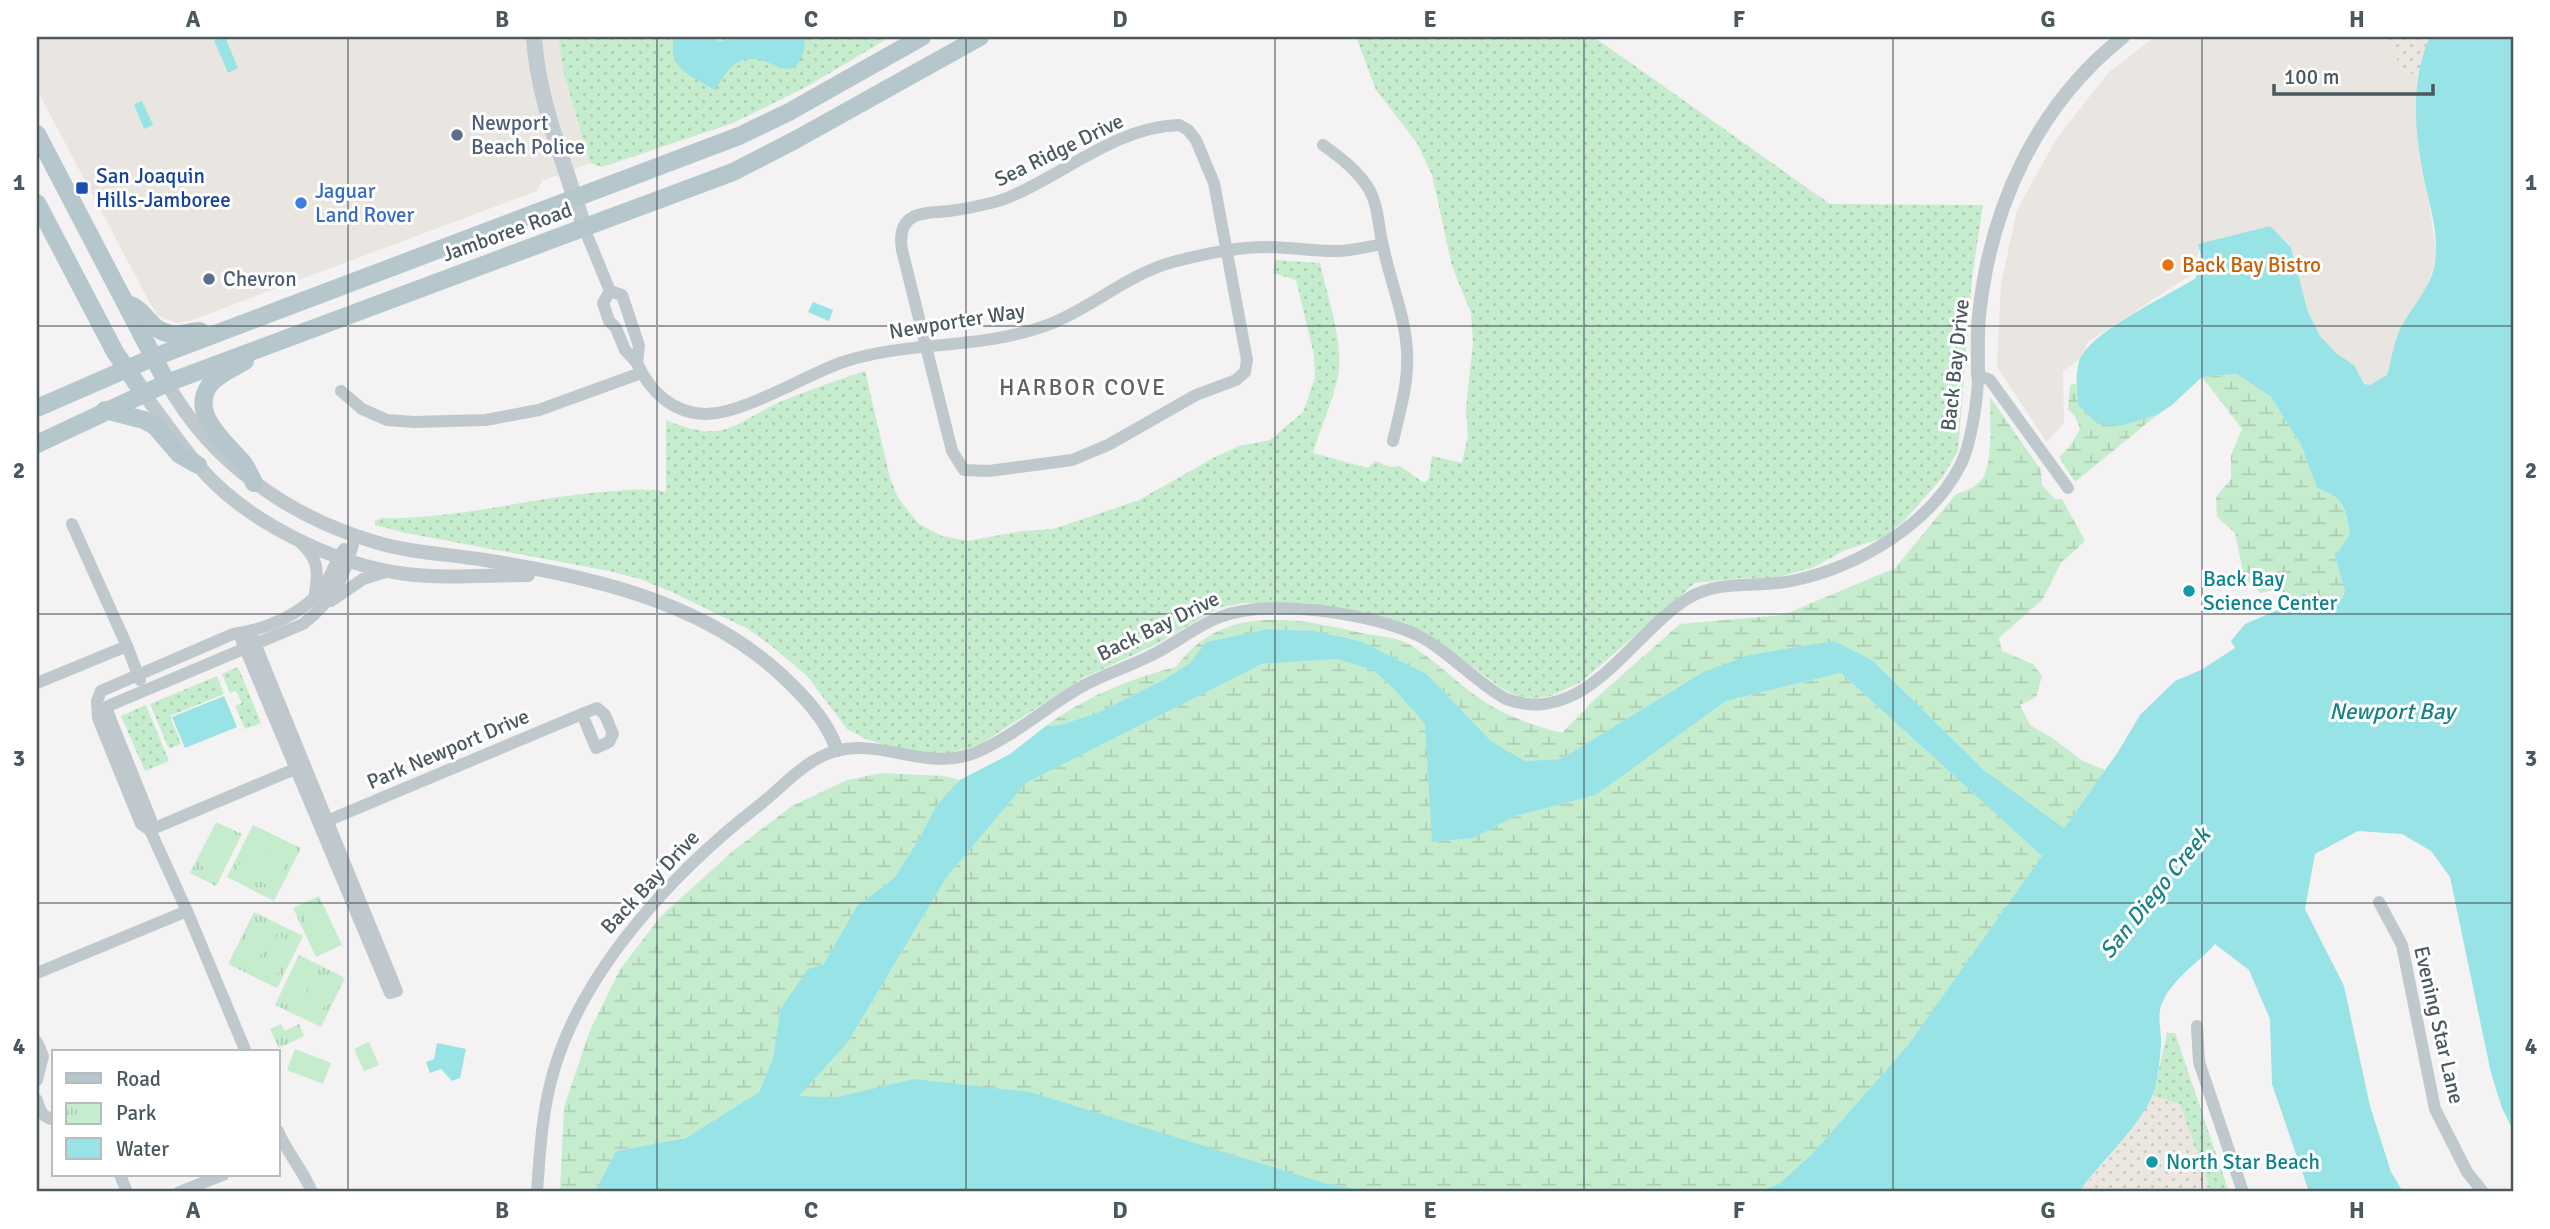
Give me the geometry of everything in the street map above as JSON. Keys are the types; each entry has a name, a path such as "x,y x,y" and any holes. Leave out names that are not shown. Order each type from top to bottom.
{"main road":[{"path":"534,37 536,65 544,99 584,228"},
{"name":"Jamboree Road","path":"37,408 125,368 739,136 789,112 922,37"},
{"name":"Jamboree Road","path":"37,444 167,383 733,172 980,37"},
{"path":"37,134 167,383"},
{"path":"37,204 93,314 143,393"},
{"path":"124,303 139,308 149,322 163,331 214,334"},
{"path":"254,483 245,465 213,429 205,398 209,386 215,380 276,341"},
{"path":"106,410 144,420 155,426 180,456 198,465"}],"street":[{"name":"Back Bay Drive","path":"537,1192 544,1113 554,1070 566,1037 615,951 639,920 726,831 818,758 836,750 866,750 929,760 945,760 972,754 1002,738 1082,686 1165,649 1219,617 1269,607 1309,609 1401,628 1430,644 1506,699 1527,705 1539,705 1562,700 1592,684 1687,599 1731,585 1796,580 1865,554 1903,531 1942,492 1962,462 1970,436 1978,375 1979,317 1987,268 1999,214 2024,155 2051,112 2081,74 2123,37"},
{"name":"Sea Ridge Drive","path":"926,346 900,237 904,226 913,217 972,208 1006,198 1096,150 1140,132 1179,125 1188,130 1196,140 1214,183 1226,250"},
{"path":"1323,145 1357,172 1370,192 1378,212 1382,244 1404,326 1407,350 1407,377 1393,441"},
{"name":"Newporter Way","path":"584,228 610,291 622,295 630,314 630,323 639,346 639,368"},
{"name":"Newporter Way","path":"610,291 603,303 609,321 616,328 625,350 656,393 672,405 689,412 706,414 741,406 843,362 881,352 1029,332 1068,316 1151,270 1171,263 1226,250 1269,247 1340,251 1382,244"},
{"path":"926,346 952,451 964,470 989,471 1072,460 1116,440 1196,395 1236,380 1245,372 1247,360 1226,250"},
{"path":"616,328 630,323"},
{"path":"341,391 362,408 387,420 486,420 539,410 639,368"},
{"path":"1978,375 1990,380 2068,488"},
{"path":"167,383 177,402 210,444 237,471 298,509 355,536 402,548 483,559 558,575 645,595 682,611 747,647 784,678 812,708 831,734 836,750"},
{"path":"143,393 198,465 226,492 261,518 299,540 343,559 407,574 558,575"},
{"path":"72,524 127,646 143,689"},
{"path":"327,602 355,536"},
{"path":"299,540 316,565 319,578 314,597"},
{"path":"102,703 143,689 247,639 290,615 314,597 343,559"},
{"path":"245,1050 150,830 151,820 102,703 101,691 138,674 303,624 327,602 363,579 389,571"},
{"path":"247,639 301,767 390,993 397,991 323,822"},
{"path":"37,683 127,646"},
{"name":"Park Newport Drive","path":"323,822 582,714"},
{"path":"150,830 301,767"},
{"name":"Evening Star Lane","path":"2379,902 2402,945 2435,1109 2467,1172 2483,1192"},
{"path":"37,972 187,911"},
{"path":"2197,1026 2199,1062 2242,1192"},
{"path":"37,1042 43,1056 37,1080"},
{"path":"37,1100 40,1111 52,1119"},
{"path":"282,1151 307,1180 312,1192"},
{"path":"179,1192 220,1176"}],"shaded area":[{"path":"37,37 558,37 564,74 590,163 542,181 537,191 178,323 158,316 150,303 37,90"},
{"path":"2155,37 2388,37 2401,69 2417,76 2415,112 2437,256 2425,293 2398,333 2387,375 2370,385 2364,384 2354,365 2336,353 2320,336 2308,312 2291,245 2270,227 2199,246 2195,272 2088,342 2080,359 2063,371 2064,423 2047,442 1997,367 2001,284 2017,210 2057,138 2109,72"}],"green space":[{"path":"558,37 890,37 808,86 733,123 602,167 590,163 564,74"},
{"path":"1356,37 1594,37 1830,204 1983,205 1972,278 1958,451 1942,478 1904,521 1883,538 1845,550 1814,567 1771,579 1742,578 1695,583 1579,683 1551,696 1517,696 1503,689 1426,633 1389,619 1302,603 1242,603 1219,608 1157,644 1083,678 979,745 943,755 892,747 868,740 847,729 807,676 773,647 748,629 640,579 375,525 375,521 381,518 437,516 574,495 634,490 666,492 666,420 702,431 716,431 739,424 782,401 865,371 890,478 898,498 919,524 942,536 968,541 1021,531 1053,529 1139,500 1239,446 1270,440 1303,412 1315,378 1314,355 1296,280 1273,273 1275,260 1320,263 1335,322 1339,353 1337,381 1313,453 1368,468 1375,461 1390,467 1400,466 1424,483 1429,478 1432,456 1462,463 1468,436 1466,408 1473,342 1471,313 1452,266 1432,175 1417,143 1376,90"},
{"path":"2237,374 2271,397 2301,445 2317,488 2338,500 2344,510 2350,534 2335,556 2345,592 2340,602 2323,607 2305,593 2293,600 2279,589 2260,593 2244,577 2235,533 2217,517 2216,497 2231,479 2231,455 2242,429 2202,377"},
{"path":"2076,384 2078,405 2121,426 2157,415 2075,482 2059,457 2070,446 2080,429 2075,416 2068,409 2070,385"},
{"path":"1990,397 2041,470 2042,485 2055,499 2062,499 2085,541 2061,563 2042,600 1999,638 2002,651 2033,664 2042,676 2036,697 2020,705 2030,725 2081,760 2105,770 2064,828 1984,770 1872,660 1703,672 1561,759 1525,761 1491,741 1427,674 1360,641 1314,631 1268,629 1206,642 1190,663 1165,679 1097,713 1060,725 1046,726 1076,706 1108,690 1176,667 1194,647 1215,633 1237,624 1285,620 1336,627 1407,643 1498,710 1562,733 1595,699 1680,624 1783,615 1895,568 1956,494 1968,490 1982,480 1990,448"},
{"path":"1337,659 1373,670 1425,724 1433,842 1474,838 1515,816 1596,795 1726,701 1841,673 2042,856 1908,1045 1813,1153 1780,1183 1759,1192 1373,1192 1324,1183 913,1079 837,1097 798,1096 848,1042 946,878 1026,783 1262,664"},
{"path":"238,667 261,723 245,729 235,706 242,703 236,691 230,693 222,674"},
{"path":"217,676 224,694 170,716 181,744 169,749 150,704"},
{"path":"146,705 169,761 145,771 121,716"},
{"path":"882,773 944,776 960,780 936,806 894,878 857,906 823,965 780,1010 773,1058 759,1092 686,1138 616,1151 595,1192 560,1192 564,1107 589,1033 619,971 660,917 734,850 792,806 847,780"},
{"path":"216,822 242,834 216,886 190,873"},
{"path":"253,825 301,848 274,901 227,877"},
{"path":"218,832 234,840 216,874 201,866"},
{"path":"254,835 270,843 252,877 237,869"},
{"path":"274,846 290,854 273,888 257,880"},
{"path":"319,896 342,945 316,957 293,908"},
{"path":"317,903 333,938 317,945 301,910"},
{"path":"254,912 303,936 277,988 228,964"},
{"path":"256,924 272,932 255,966 239,958"},
{"path":"278,935 293,943 276,977 260,969"},
{"path":"299,955 345,978 321,1027 275,1005"},
{"path":"300,964 316,972 299,1006 283,998"},
{"path":"321,974 337,982 319,1016 304,1008"},
{"path":"281,1024 285,1031 299,1024 304,1036 279,1048 270,1029"},
{"path":"2167,1033 2175,1033 2229,1192 2211,1192 2180,1105 2153,1096"},
{"path":"369,1042 379,1065 364,1071 354,1049"},
{"path":"295,1049 331,1063 323,1084 287,1070"}],"sand":[{"path":"2388,37 2430,37 2417,76 2401,69"},
{"name":"North Star Beach","path":"2153,1096 2180,1104 2211,1192 2079,1192 2129,1133"}],"water":[{"path":"225,37 238,68 228,73 214,40"},
{"path":"674,37 710,37 720,42 737,37 804,37 805,46 802,57 794,68 783,68 757,59 741,60 729,69 715,90 690,76 678,65 674,58"},
{"name":"Newport Bay","path":"2430,37 2513,37 2513,1130 2502,1108 2491,1073 2450,877 2431,851 2402,834 2358,831 2315,854 2305,909 2344,986 2370,1106 2391,1172 2403,1192 2309,1192 2272,1084 2270,1019 2249,970 2215,944 2181,976 2161,1005 2157,1081 2144,1112 2079,1192 1759,1192 1780,1183 1813,1153 1908,1045 2042,856 1841,673 1726,701 1596,795 1515,816 1474,838 1432,842 1425,724 1373,670 1337,659 1262,664 1026,783 946,878 848,1042 799,1096 837,1097 913,1079 1030,1092 1324,1183 1373,1192 595,1192 616,1151 686,1138 759,1092 773,1058 780,1010 808,969 823,965 857,906 894,878 936,806 960,780 1010,754 1046,726 1060,725 1097,713 1165,679 1190,663 1206,642 1268,629 1314,631 1360,641 1427,674 1491,741 1525,761 1561,759 1703,672 1750,655 1834,641 1872,660 1984,770 2064,828 2118,752 2140,715 2175,681 2201,670 2235,648 2231,641 2245,624 2280,609 2304,593 2323,607 2340,602 2345,592 2335,556 2350,534 2342,505 2333,496 2317,488 2301,445 2271,397 2237,374 2202,377 2157,415 2121,426 2098,424 2078,405 2079,362 2085,351 2113,327 2196,278 2201,256 2198,244 2270,226 2291,247 2308,312 2320,336 2336,353 2354,365 2364,384 2370,385 2387,375 2398,334 2427,286 2435,264 2435,233 2416,125 2419,72"},
{"path":"142,101 153,125 144,129 134,104"},
{"path":"813,302 833,310 829,321 808,312"},
{"path":"224,696 237,727 185,748 172,717"},
{"path":"437,1043 466,1049 460,1078 452,1081 441,1069 430,1073 426,1062 434,1059"}],"place":[{"name":"Newport Beach Police","path":"457,135"},
{"name":"San Joaquin Hills-Jamboree","path":"82,188"},
{"name":"Jaguar Land Rover","path":"301,203"},
{"name":"Back Bay Bistro","path":"2168,265"},
{"name":"Chevron","path":"209,279"},
{"name":"Back Bay Science Center","path":"2189,591"},
{"name":"North Star Beach","path":"2152,1162"}],"district":[{"name":"HARBOR COVE","path":"1083,387"}],"water label":[{"name":"San Diego Creek","path":"2155,893"}]}
